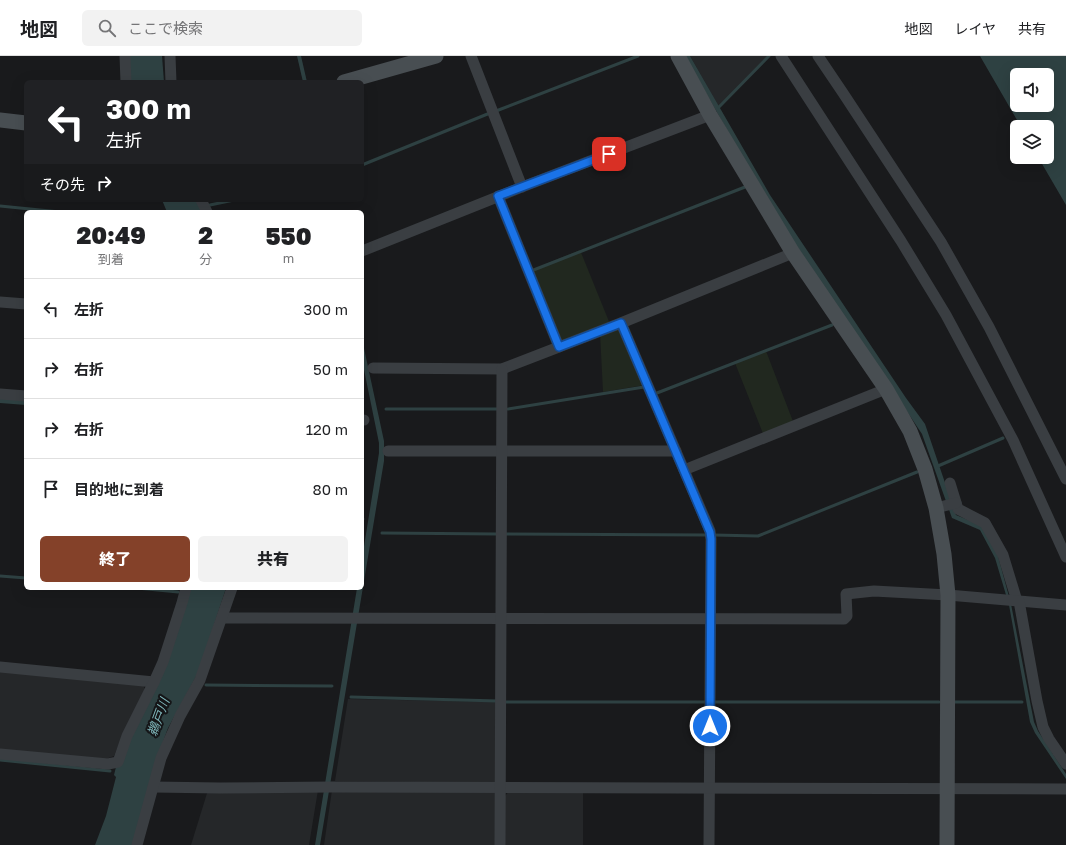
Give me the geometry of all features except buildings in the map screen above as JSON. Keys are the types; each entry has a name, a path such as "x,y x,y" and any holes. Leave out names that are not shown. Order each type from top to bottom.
{"street":[{"path":"125,56 126,80"},
{"path":"170,56 171,80"},
{"path":"351,80 436,56"},
{"path":"471,56 522,187"},
{"path":"678,56 710,115 793,254 886,389 910,432 925,469 948,505 986,523 1003,555 1043,727 1066,764"},
{"path":"781,56 896,234 946,315 1013,440 1066,557"},
{"path":"818,56 941,242 989,327 1066,479"},
{"path":"364,250 498,196 710,115"},
{"path":"0,120 24,123"},
{"path":"498,196 559,347"},
{"path":"373,368 502,369 793,254"},
{"path":"0,302 24,304"},
{"path":"621,323 710,532 711,619 709,845"},
{"path":"500,845 502,369"},
{"path":"684,470 886,389"},
{"path":"0,394 24,396"},
{"path":"388,451 676,451"},
{"path":"947,845 948,595 944,554 950,483"},
{"path":"0,754 108,764 118,762 126,736 163,662 185,590"},
{"path":"137,845 161,758 180,716 200,680 231,590"},
{"path":"222,618 844,619 847,616 846,594 874,591 948,595 1066,605"},
{"path":"0,668 154,682"},
{"path":"153,786 220,788 710,787 1066,789"}],"shaded area":[{"path":"690,56 769,56 719,107"},
{"path":"580,250 610,324 562,343 533,269"},
{"path":"619,327 645,385 603,392 600,333"},
{"path":"766,351 794,424 764,436 735,363"},
{"path":"0,670 143,684 145,690 123,734 114,756 103,760 0,751"},
{"path":"348,699 499,702 496,783 335,781"},
{"path":"208,790 318,790 309,845 191,845"},
{"path":"332,790 494,791 497,794 496,845 324,845"},
{"path":"510,790 583,791 583,845 505,845 505,796"}],"water":[{"path":"128,56 162,56 164,80 129,80"},
{"path":"297,56 301,56 307,80 303,80"},
{"path":"685,56 690,56 770,195 925,424 956,515 983,526 998,556 1011,604 1034,722 1038,731 1066,774 1066,779 1035,733 1030,722 1009,605 995,558 980,530 952,518 922,434 772,209"},
{"path":"980,56 1066,56 1066,205 1042,164 1054,164 1054,120 1017,120 1012,112 1054,112 1054,68 1010,68 1010,108"},
{"path":"163,202 199,202 202,210 166,210"},
{"path":"364,348 384,441 384,461 364,581 364,547 379,453 379,443 364,370"},
{"path":"0,398 24,400 24,405 0,403"},
{"name":"鵜戸川","path":"189,590 225,590 199,671 168,728 157,758 133,845 95,845 106,816 116,777 114,775"},
{"path":"357,590 362,590 320,845 315,845"}],"waterway":[{"path":"496,111 638,56"},
{"path":"719,107 769,56"},
{"path":"364,164 490,113"},
{"path":"531,271 745,187"},
{"path":"210,205 224,202"},
{"path":"0,206 40,210"},
{"path":"657,393 832,325"},
{"path":"508,409 644,387"},
{"path":"386,409 498,409"},
{"path":"938,466 1003,438"},
{"path":"714,535 758,536 917,472"},
{"path":"382,533 497,534"},
{"path":"506,534 708,535"},
{"path":"0,576 24,578"},
{"path":"158,590 178,592"},
{"path":"206,685 332,686"},
{"path":"351,697 498,701"},
{"path":"504,702 706,702"},
{"path":"713,702 939,702"},
{"path":"952,702 1022,702"},
{"path":"0,760 110,771"}],"route":[{"path":"609,154 498,196 559,347 621,323 710,532 710,726"}]}
